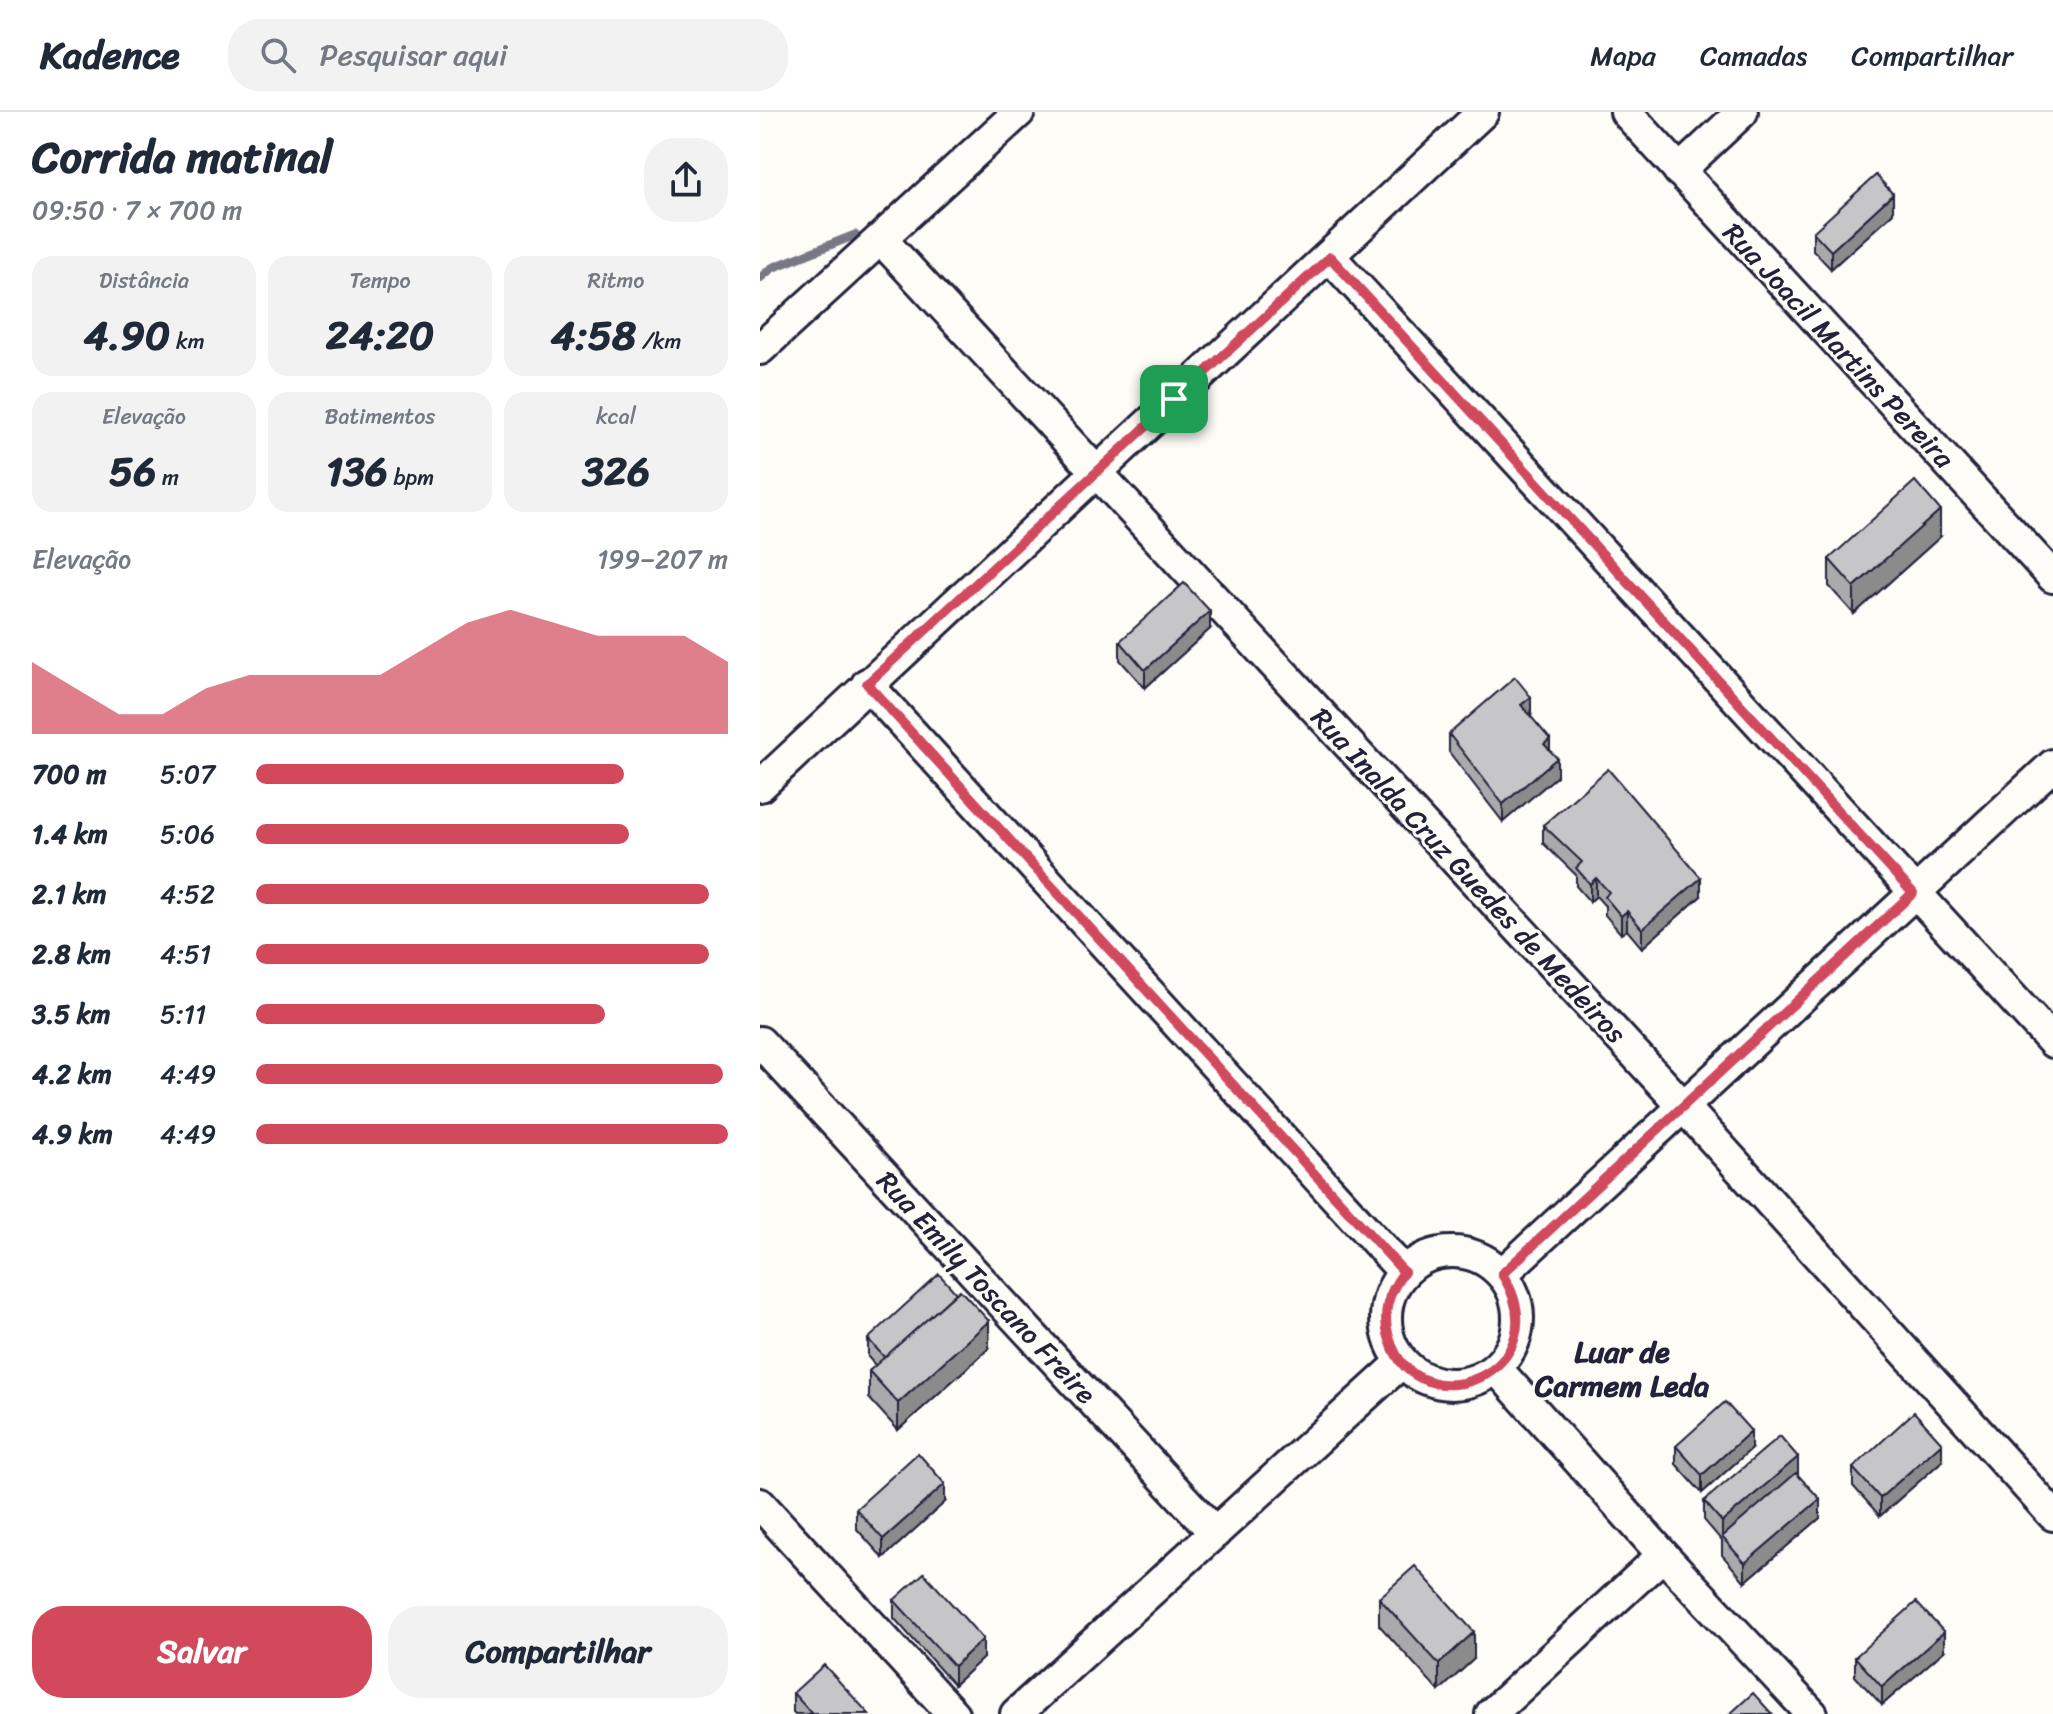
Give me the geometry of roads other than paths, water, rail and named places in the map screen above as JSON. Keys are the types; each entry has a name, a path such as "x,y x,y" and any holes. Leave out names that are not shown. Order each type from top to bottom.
{"street":[{"path":"760,349 1019,112"},
{"path":"760,786 1483,112"},
{"name":"Rua Joacil Martins Pereira","path":"1626,112 2053,577"},
{"path":"1679,171 1742,112"},
{"name":"Rua Inalda Cruz Guedes de Medeiros","path":"881,239 1683,1106 2053,1515"},
{"path":"1330,257 2053,1042"},
{"path":"867,684 1404,1272"},
{"path":"1502,1274 2053,765"},
{"name":"Rua Emily Toscano Freire","path":"760,1042 1215,1533"},
{"path":"1454,1251 1472,1254 1502,1274 1513,1292 1519,1312 1513,1342 1496,1368 1478,1379 1458,1384 1437,1383 1418,1376 1402,1362 1391,1346 1386,1317 1392,1288 1404,1272 1418,1260 1454,1251"},
{"path":"1016,1714 1402,1362"},
{"path":"1496,1368 1663,1555 1812,1714"},
{"path":"760,1504 953,1714"},
{"path":"1491,1714 1663,1555"}],"waterway":[{"path":"760,278 772,268 855,235"}],"district":[{"name":"Luar de Carmem Leda","path":"1622,1369"}]}
